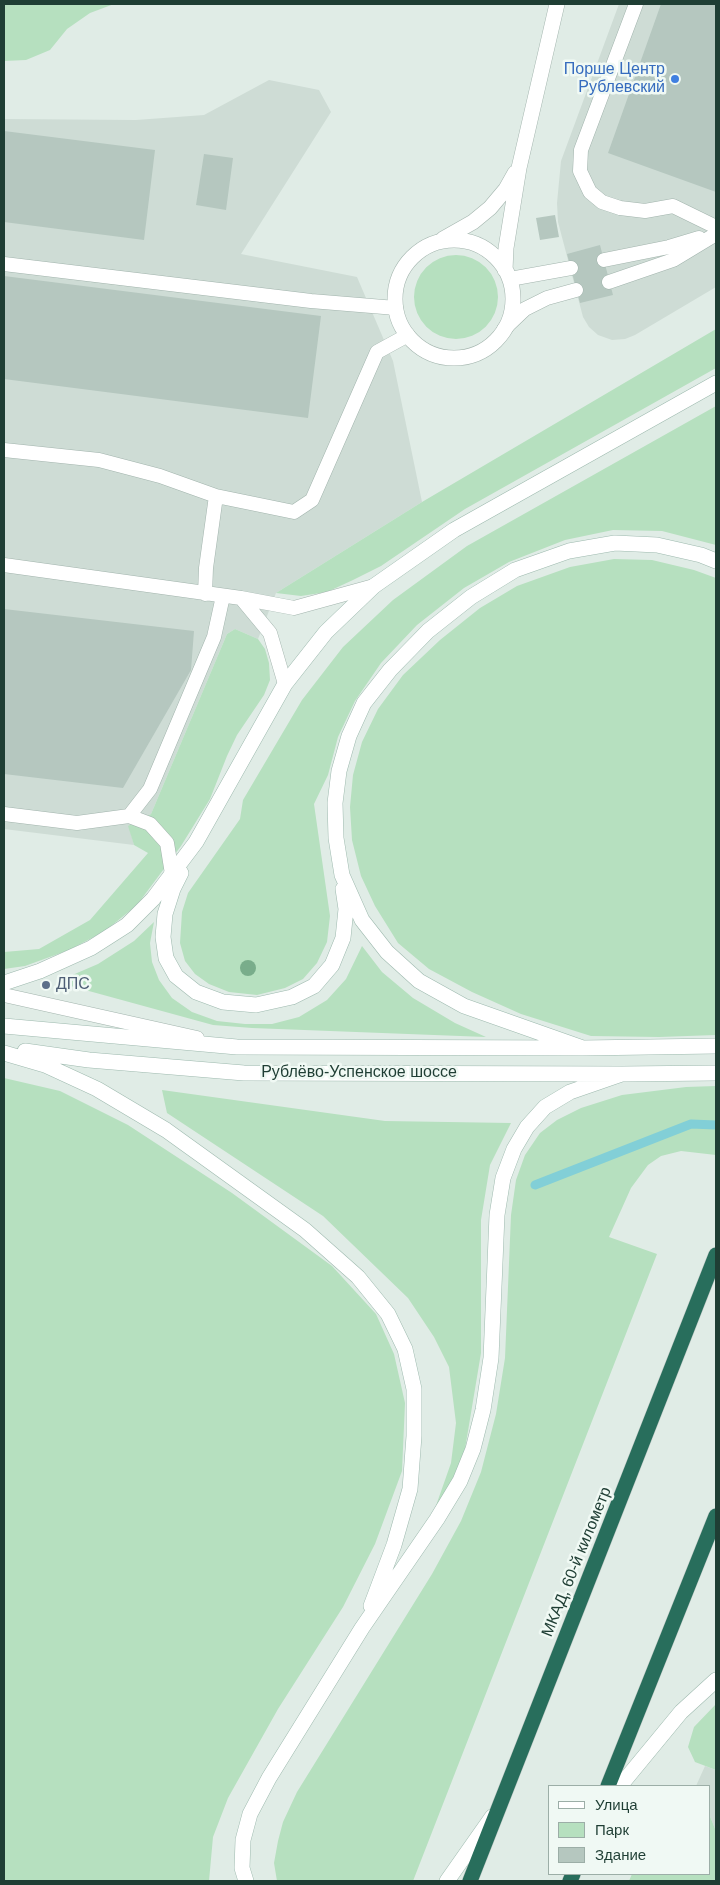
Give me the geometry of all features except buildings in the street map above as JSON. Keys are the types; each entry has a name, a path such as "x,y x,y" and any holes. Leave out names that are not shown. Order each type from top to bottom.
{"highway":[{"name":"МКАД, 60-й километр","path":"470,1881 716,1255"},
{"path":"608,1785 716,1516"}],"main road":[{"path":"519,168 506,189 490,208 473,222 417,253 404,268 396,287 398,318 408,335 423,349 442,356 458,357 473,354 494,341 504,329 512,310 506,248 519,168 557,4"},
{"path":"435,243 455,240 475,244 492,254 508,275"},
{"path":"716,383 454,530 374,586 326,632 285,684 196,842 173,889 165,914 163,937 166,958 176,976 196,992 223,1002 256,1005 292,998 314,986 332,965 343,938 346,909 336,838 335,803 339,771 349,736 364,703 390,670 428,631 471,597 515,570 569,552 615,543 657,545 701,555 716,561"},
{"path":"4,983 40,972 98,944 127,925 153,899 196,842"},
{"path":"342,874 362,920 387,952 419,981 464,1006 583,1048"},
{"name":"Рублёво-Успенское шоссе","path":"4,1026 237,1047 583,1048 716,1046"},
{"name":"Рублёво-Успенское шоссе","path":"4,1049 89,1060 244,1073 716,1073"},
{"path":"4,1053 44,1065 97,1089 166,1130 305,1230 358,1277 388,1314 405,1349 414,1389 414,1436 410,1489 394,1546 362,1628"},
{"path":"246,1881 242,1868 243,1840 250,1814 269,1778 362,1628 437,1520 460,1481 473,1449 483,1410 491,1358 497,1215 503,1178 514,1149 527,1126 545,1107 570,1092 622,1074"},
{"path":"621,1785 681,1712 716,1680"},
{"path":"447,1881 498,1808"}],"lane":[{"path":"636,4 581,150 580,172 590,192 602,202 620,208 645,211 673,206 716,227"},
{"path":"604,260 669,248 716,234"},
{"path":"609,282 673,260 716,234"},
{"path":"4,264 311,301 396,308"},
{"path":"508,275 570,268"},
{"path":"504,329 525,309 546,298 576,290"},
{"path":"4,450 99,460 160,476 216,496 294,512 312,500 377,352 408,335"},
{"path":"205,594 206,568 216,496"},
{"path":"4,565 240,598 294,608 374,586"},
{"path":"129,816 150,789 154,780 214,637 223,596"},
{"path":"240,598 270,633 285,684"},
{"path":"4,814 77,823 129,816 150,824 167,843 172,874"},
{"path":"4,995 237,1047"}],"shaded area":[{"path":"619,4 716,4 716,287 635,335 625,339 612,340 598,335 589,327 583,317 558,222 557,203 561,161"},
{"path":"269,80 319,90 331,112 241,254 357,277 393,361 422,502 276,593 258,639 235,629 227,634 151,814 129,826 134,845 4,829 4,119 136,120 204,115"},
{"path":"705,1766 716,1770 716,1831 710,1816 710,1785 696,1785"}],"green space":[{"path":"4,4 114,4 90,13 67,29 50,50 26,60 4,61"},
{"path":"456,255 479,262 491,274 498,297 491,320 479,332 456,339 433,332 421,320 414,297 421,274 433,262"},
{"path":"716,329 716,368 465,509 381,566 327,592 301,596 276,593 422,502"},
{"path":"716,406 716,545 662,531 613,530 565,540 509,562 464,588 417,625 381,663 355,701 338,737 328,775 314,804 330,916 327,942 317,963 303,979 285,988 257,995 229,992 209,984 195,974 185,961 180,943 182,912 188,893 240,819 243,800 302,700 343,647 393,600 467,546"},
{"path":"614,559 652,560 694,570 716,578 716,1035 659,1037 591,1036 521,1014 472,992 429,969 398,943 375,906 361,876 352,840 350,807 353,775 362,742 378,709 403,675 440,640 480,608 517,586 570,567"},
{"path":"235,629 258,639 265,649 269,663 270,680 264,695 237,735 210,799 181,846 137,905 105,931 69,950 25,966 4,969 4,952 39,949 90,920 148,853 134,845 128,826 151,814 227,634"},
{"path":"154,922 150,943 152,962 159,980 172,998 192,1012 217,1021 272,1024 299,1017 327,1000 346,979 362,946 382,972 413,998 455,1023 486,1037 213,1025 56,982 98,964 134,941"},
{"path":"4,1078 60,1091 128,1125 232,1193 332,1266 376,1314 394,1354 405,1403 402,1471 375,1544 343,1607 278,1709 228,1798 213,1837 209,1881 4,1881"},
{"path":"716,1086 716,1155 681,1151 661,1156 648,1165 631,1188 609,1237 657,1254 413,1881 277,1881 274,1863 278,1841 283,1822 297,1792 432,1574 461,1521 481,1472 496,1414 505,1358 511,1215 516,1180 525,1155 540,1133 557,1120 581,1108 622,1095 686,1087"},
{"path":"162,1090 385,1121 511,1123 490,1165 481,1220 481,1353 465,1449 456,1476 432,1517 451,1463 456,1423 449,1367 434,1337 408,1298 323,1216 167,1113"},
{"path":"716,1704 716,1770 695,1762 688,1747 694,1727"},
{"path":"710,1816 716,1831 716,1881 629,1881 632,1875 710,1875"}],"waterway":[{"path":"535,1185 691,1124 716,1125"}],"place":[{"name":"Порше Центр Рублевский","path":"675,79"},
{"name":"ДПС","path":"46,985"}]}
